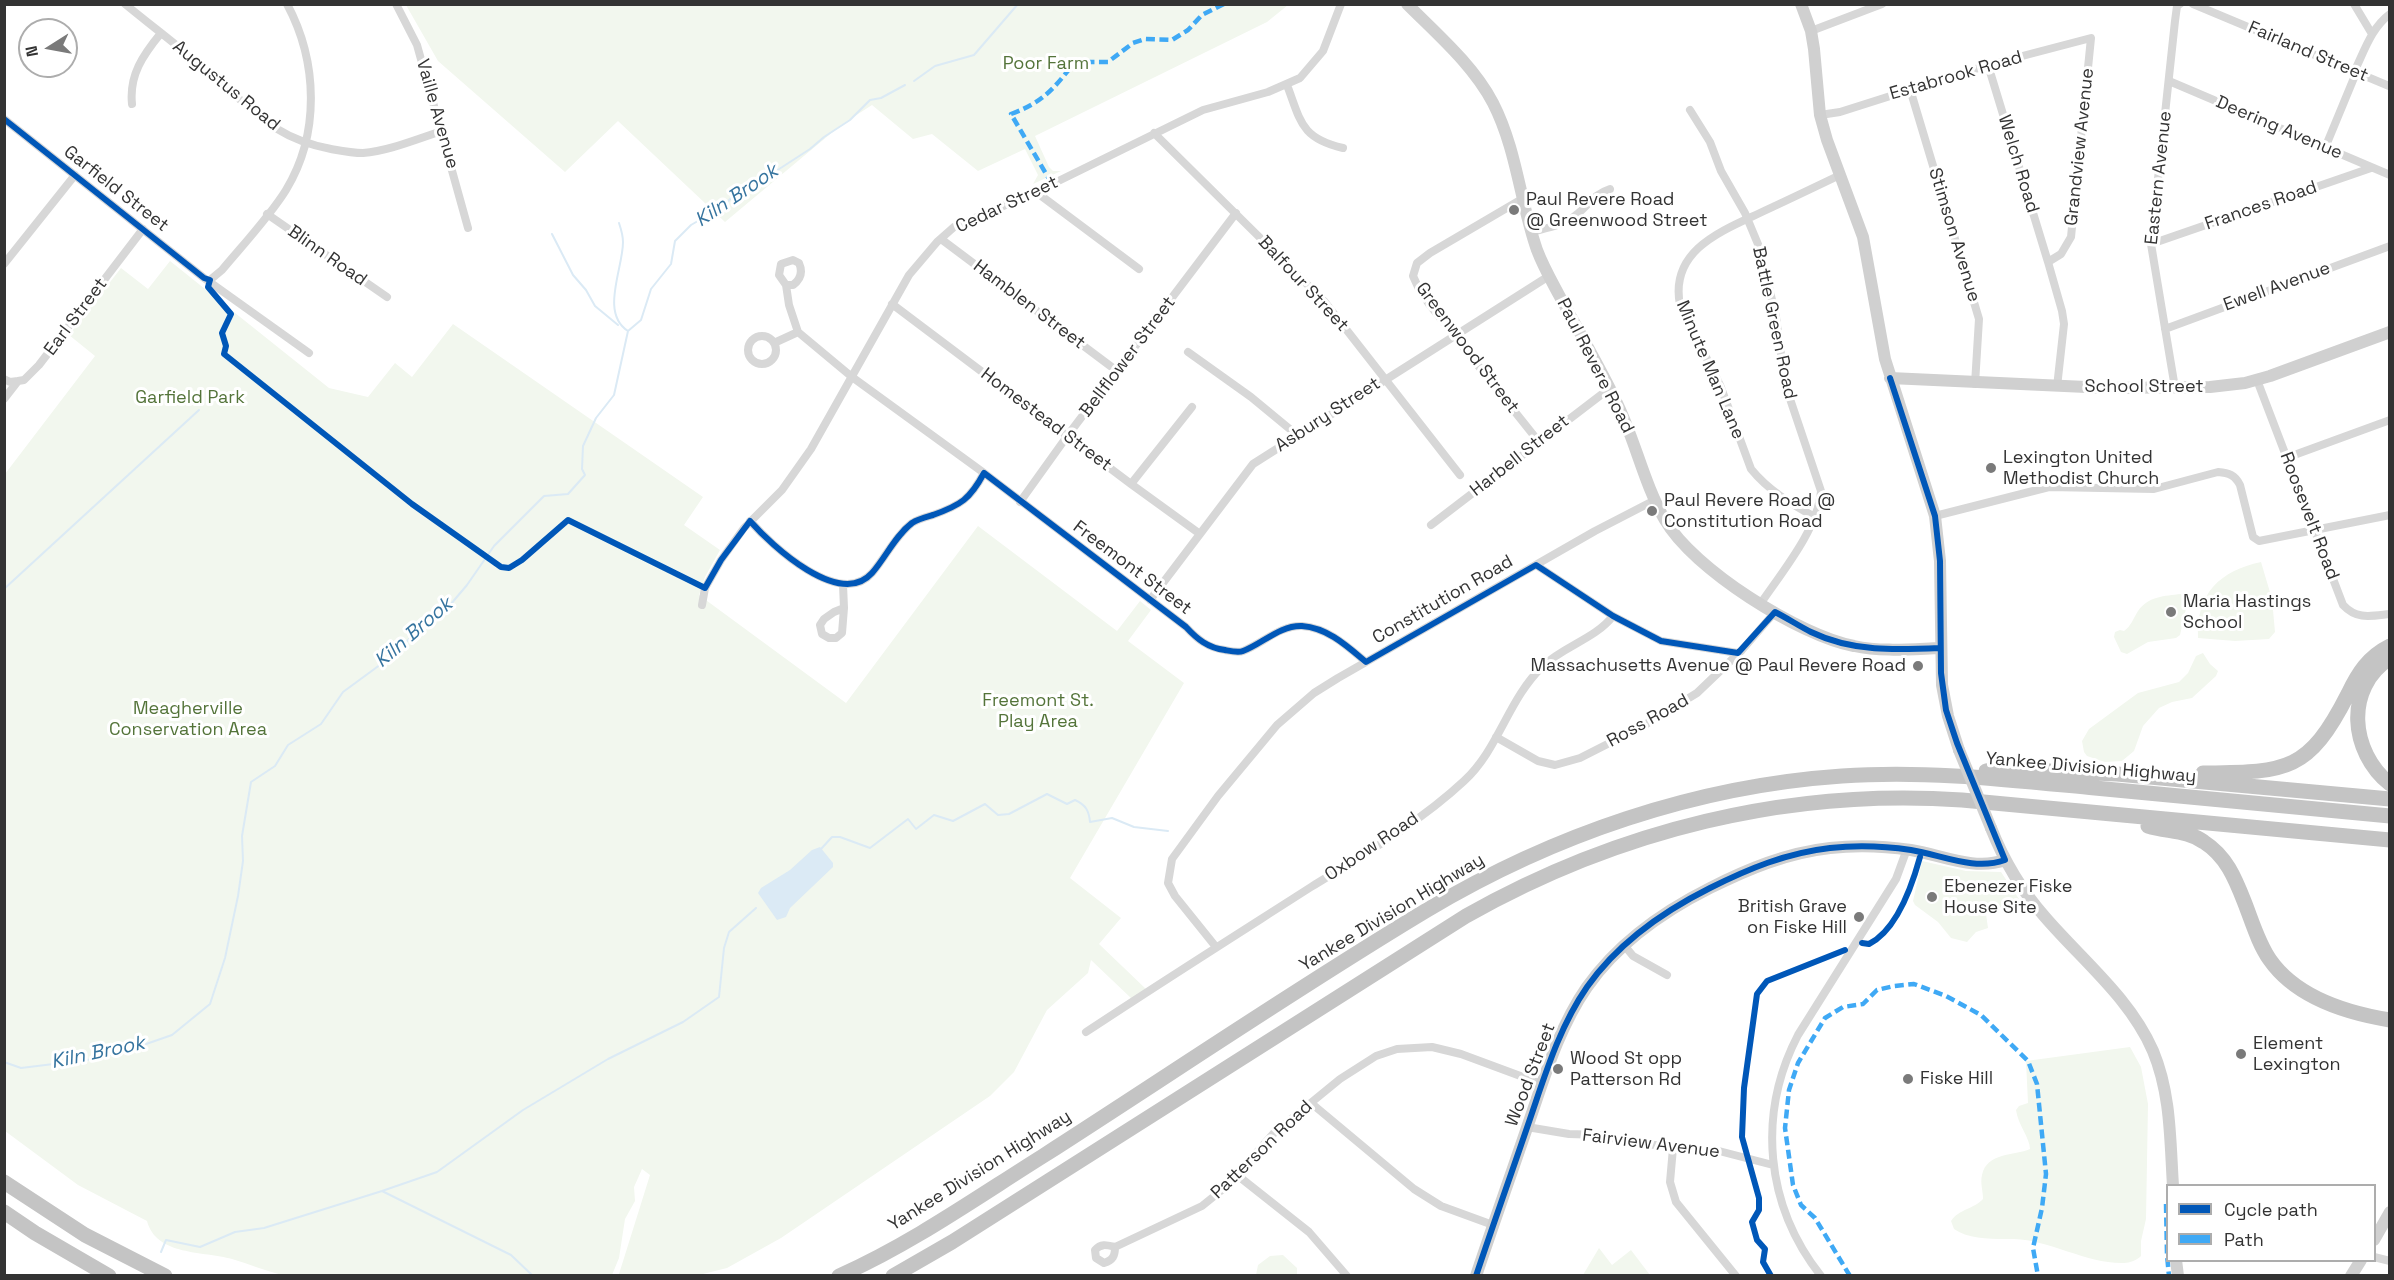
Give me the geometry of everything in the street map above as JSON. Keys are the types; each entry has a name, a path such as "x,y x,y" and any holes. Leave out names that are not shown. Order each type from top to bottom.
{"highway":[{"path":"2146,777 2260,772 2296,761 2324,737 2363,667 2390,646"},
{"path":"2390,658 2376,668 2363,687 2358,704 2357,722 2368,759 2390,784"},
{"path":"1951,775 2003,769 2146,777 2390,799"},
{"name":"Yankee Division Highway","path":"838,1275 877,1257 950,1215 1415,917 1479,881 1532,856 1627,818 1740,789 1799,780 1901,774 1951,775 2390,816"},
{"path":"893,1275 964,1234 1435,934 1504,895 1603,852 1664,831 1727,815 1784,805 1833,800 1933,798 2390,840"},
{"path":"2111,813 2154,828 2182,832 2207,844 2229,868 2265,952 2279,971 2297,985 2337,1008 2390,1020"},
{"path":"4,1182 85,1235 165,1275"},
{"path":"4,1212 54,1245 109,1275"}],"street":[{"name":"Augustus Road","path":"125,4 216,77 254,113 284,133 306,143 364,153 442,131"},
{"path":"210,280 222,270 285,192 306,143 311,118 310,81 304,43 287,4"},
{"name":"Vaille Avenue","path":"396,4 417,45 468,228"},
{"name":"Cedar Street","path":"702,605 705,588 721,560 750,521 782,490 811,449 909,275 941,239 954,227 1036,192 1203,110 1287,85 1303,76 1318,59 1341,4"},
{"name":"Paul Revere Road","path":"1407,4 1463,61 1493,103 1510,142 1531,232 1549,276 1625,418 1655,500 1673,532 1699,561 1720,578 1774,612 1812,632 1854,646 1907,650 1940,648"},
{"path":"1801,4 1811,31 1820,115 1863,237 1885,359 1935,516 1940,561 1940,648 1945,703 1959,750 2005,860 2032,902 2117,996 2145,1035 2153,1051 2164,1087 2173,1184"},
{"path":"1811,31 1882,4"},
{"name":"Eastern Avenue","path":"2175,387 2151,244 2175,21 2177,6 2180,4"},
{"name":"Fairland Street","path":"2193,4 2389,86"},
{"path":"2354,4 2372,34"},
{"path":"2325,148 2372,34 2380,21 2390,14"},
{"path":"132,104 130,88 135,73 144,54 161,33"},
{"name":"Estabrook Road","path":"1820,115 1840,112 1988,65 2091,38"},
{"name":"Grandview Avenue","path":"2048,262 2061,254 2071,237 2091,38"},
{"name":"Welch Road","path":"1988,65 2048,262"},
{"name":"Deering Avenue","path":"2169,81 2390,175"},
{"path":"1287,85 1301,121 1309,133 1323,143 1343,148"},
{"name":"Stimson Avenue","path":"1910,89 1979,319 1975,384"},
{"name":"Battle Green Road","path":"1690,110 1710,142 1720,171 1747,219 1760,249 1768,279 1785,384 1821,491 1820,505 1815,517 1761,603"},
{"name":"Garfield Street","path":"4,119 204,278 210,280 309,353"},
{"name":"Balfour Street","path":"1154,133 1324,301 1460,475"},
{"name":"Frances Road","path":"2151,244 2371,168"},
{"path":"4,264 75,175"},
{"name":"Minute Man Lane","path":"1815,517 1789,502 1760,480 1751,469 1720,385 1680,305 1677,291 1679,281 1692,255 1719,232 1840,175"},
{"path":"1531,232 1566,222 1596,195 1610,189"},
{"path":"1036,192 1139,268"},
{"name":"Greenwood Street","path":"1522,199 1417,263 1414,270 1415,282 1454,335 1539,441"},
{"name":"Bellflower Street","path":"1020,502 1236,213"},
{"name":"Blinn Road","path":"267,214 387,297"},
{"name":"Earl Street","path":"4,399 18,381 24,380 39,366 143,229"},
{"name":"Hamblen Street","path":"941,239 1117,371"},
{"name":"Ewell Avenue","path":"2165,329 2390,246"},
{"path":"2048,262 2064,324 2057,387"},
{"name":"Asbury Street","path":"1150,600 1253,464 1549,276"},
{"path":"774,343 798,332 786,285"},
{"name":"Homestead Street","path":"892,304 1200,534"},
{"name":"Freemont Street","path":"798,332 852,377 984,473 1186,627 1197,640 1218,649 1241,652 1286,629 1300,626 1318,629 1340,640 1366,662"},
{"name":"School Street","path":"1890,378 2057,387 2210,387 2257,380 2390,332"},
{"path":"1188,352 1251,397 1297,435"},
{"path":"4,379 10,382 18,381"},
{"name":"Roosevelt Road","path":"2257,380 2343,605 2350,613 2360,617 2390,614"},
{"name":"Harbell Street","path":"1431,525 1610,388"},
{"path":"1131,484 1192,407"},
{"path":"2286,458 2390,420"},
{"path":"1935,516 2049,487 2146,490 2218,472 2228,472 2236,477 2253,537 2259,541 2390,514"},
{"path":"750,521 771,542 798,563 830,582 843,585 857,583 871,575 905,528 916,520 958,506 975,490 984,473"},
{"name":"Constitution Road","path":"1216,947 1175,896 1168,883 1172,860 1277,724 1314,693 1366,662 1611,522 1655,500"},
{"path":"1536,565 1613,616 1661,641 1738,653"},
{"path":"843,585 844,608"},
{"name":"Ross Road","path":"1496,737 1538,761 1555,765 1567,763 1643,726 1697,693 1738,653 1774,612"},
{"name":"Oxbow Road","path":"1086,1032 1364,854 1440,801 1474,771 1526,685 1543,666 1564,650 1597,632 1613,616"},
{"name":"Wood Street","path":"1476,1275 1527,1126 1562,1033 1581,996 1599,971 1624,945 1650,924 1686,901 1767,862 1798,853 1869,846 1907,849 1976,864 2005,860"},
{"path":"1821,1275 1802,1248 1786,1218 1778,1193 1771,1133 1774,1104 1781,1072 1790,1050 1805,1022 1896,879 1907,849"},
{"path":"1624,945 1633,956 1667,975"},
{"name":"Patterson Road","path":"1115,1247 1202,1206 1228,1185 1274,1133 1340,1079 1376,1056 1397,1049 1432,1047 1461,1054 1542,1084"},
{"path":"1311,1103 1414,1190 1441,1206 1493,1225"},
{"name":"Fairview Avenue","path":"1527,1126 1569,1134 1600,1135 1631,1143 1719,1151 1773,1165"},
{"path":"1673,1148 1670,1179 1676,1202 1736,1275"},
{"path":"1237,1175 1309,1232 1347,1275"},
{"path":"2376,1236 2390,1212"},
{"path":"2351,1275 2360,1262"}],"green space":[{"name":"Poor Farm","path":"406,5 1288,5 1267,22 1035,136 1049,167 1053,171 1061,171 1033,184 1038,175 1025,149 978,171 932,134 913,139 872,105 841,125 725,222 618,121 565,172 438,61"},
{"path":"170,261 329,388 368,397 395,363 412,377 453,324 703,497 684,525 720,550 705,577 699,595 846,703 978,526 1117,631 1140,601 1151,610 1128,641 1184,683 1070,878 1121,918 1099,944 1146,989 1132,999 1091,960 1088,973 1047,1010 1014,1072 990,1096 781,1238 727,1268 699,1275 619,1274 650,1175 642,1169 634,1187 635,1201 625,1219 619,1258 612,1275 282,1275 232,1259 182,1250 160,1241 152,1232 147,1221 78,1185 5,1131 5,474 95,356 69,335 121,268 148,289"},
{"path":"2261,562 2272,599 2275,632 2269,639 2235,641 2198,638 2201,608 2213,586 2234,571"},
{"path":"2181,594 2187,604 2180,635 2176,638 2148,642 2127,654 2121,652 2114,637 2115,632 2124,631 2147,602"},
{"path":"2203,653 2218,671 2216,676 2192,698 2172,702 2159,708 2143,726 2134,751 2122,761 2105,762 2087,756 2082,741 2089,729 2138,693 2179,682 2188,673 2196,656"},
{"path":"1922,861 1966,871 2001,872 2023,905 1990,911 1986,914 1988,928 1976,932 1967,942 1951,938 1938,922 1913,901"},
{"path":"2130,1047 2141,1067 2148,1104 2146,1219 2141,1241 2141,1256 2124,1263 2096,1260 2028,1240 1975,1237 1954,1229 1951,1221 1954,1217 1983,1199 1981,1178 1989,1162 2030,1149 2016,1110 2019,1106 2028,1103 2026,1061"},
{"path":"1599,1248 1612,1265 1631,1250 1650,1275 1583,1275"},
{"path":"1283,1255 1297,1268 1297,1275 1256,1275 1258,1265 1270,1256"}],"shaded area":[{"path":"820,847 833,863 833,867 790,908 786,917 777,920 758,893 761,888 790,870 812,850"}],"waterway":[{"name":"Kiln Brook","path":"914,81 935,66 974,55 1018,4"},
{"name":"Kiln Brook","path":"4,1062 21,1068 94,1059 126,1051 172,1035 210,1004 225,958 238,896 243,861 242,836 251,782 275,766 288,745 321,724 343,692 388,659 421,628 445,611 467,585 494,546 544,496 568,494 585,475 582,469 583,446 596,418 614,395 628,331 641,320 651,289 671,264 675,241 691,225 703,218 708,211 722,208 732,197 743,193 753,182 773,173 810,149 850,120 870,100 881,98 905,85"},
{"path":"619,223 623,242 614,302 615,313 620,323 628,331"},
{"path":"552,234 573,275 586,290 595,306 618,325"},
{"path":"4,589 199,410"},
{"name":"Kiln Brook","path":"821,849 832,837 840,837 870,848 908,819 916,829 934,815 953,821 985,804 998,815 1009,814 1047,794 1067,804 1075,800 1079,802 1086,809 1090,822 1112,818 1134,827 1168,831"},
{"name":"Kiln Brook","path":"161,1252 166,1240 200,1247 235,1232 264,1228 437,1172 523,1110 608,1059 683,1022 719,997 724,948 729,932 756,908"},
{"path":"382,1191 511,1255 533,1276"}],"marked path":[{"path":"1052,184 1011,114 1048,93 1075,62 1108,62 1133,43 1145,39 1172,40 1188,30 1202,15 1224,4"},
{"path":"1850,1276 1815,1218 1801,1205 1793,1185 1785,1128 1789,1090 1798,1063 1825,1018 1843,1007 1863,1004 1877,990 1914,984 1946,996 1981,1015 2028,1061 2037,1084 2046,1174 2042,1208 2033,1248 2038,1276"},
{"path":"2168,1262 2169,1276"}],"cycle path":[{"path":"4,119 204,278 210,280 208,287 231,314 222,333 226,346 224,354 412,504 501,567 509,568 522,560 568,520 705,588 721,560 750,521 774,545 807,570 825,579 843,584 858,582 872,573 906,528 917,520 951,508 964,500 984,473 1199,639 1208,645 1229,651 1243,651 1286,628 1302,626 1329,634 1366,662 1536,565 1613,616 1661,641 1738,653 1775,612 1811,632 1842,643 1891,649 1940,648"},
{"path":"1476,1276 1561,1033 1577,1002 1599,971 1642,930 1675,907 1724,881 1753,868 1814,850 1850,846 1881,847 1911,850 1970,863 1982,864 2005,860 1957,743 1946,710 1941,673 1940,561 1935,516 1890,378"},
{"path":"1862,943 1869,944 1888,929 1908,894 1920,857"},
{"path":"1771,1276 1763,1262 1765,1249 1757,1240 1752,1222 1759,1210 1759,1198 1742,1137 1744,1088 1757,994 1767,981 1845,950"}],"place":[{"name":"Paul Revere Road @ Greenwood Street","path":"1514,210"},
{"name":"Lexington United Methodist Church","path":"1991,468"},
{"name":"Paul Revere Road @ Constitution Road","path":"1652,511"},
{"name":"Maria Hastings School","path":"2171,612"},
{"name":"Massachusetts Avenue @ Paul Revere Road","path":"1918,666"},
{"name":"Ebenezer Fiske House Site","path":"1932,897"},
{"name":"British Grave on Fiske Hill","path":"1859,917"},
{"name":"Element Lexington","path":"2241,1054"},
{"name":"Wood St opp Patterson Rd","path":"1558,1069"},
{"name":"Fiske Hill","path":"1908,1079"}],"park label":[{"name":"Garfield Park","path":"190,398"},
{"name":"Freemont St. Play Area","path":"1038,711"},
{"name":"Meagherville Conservation Area","path":"188,719"}]}
